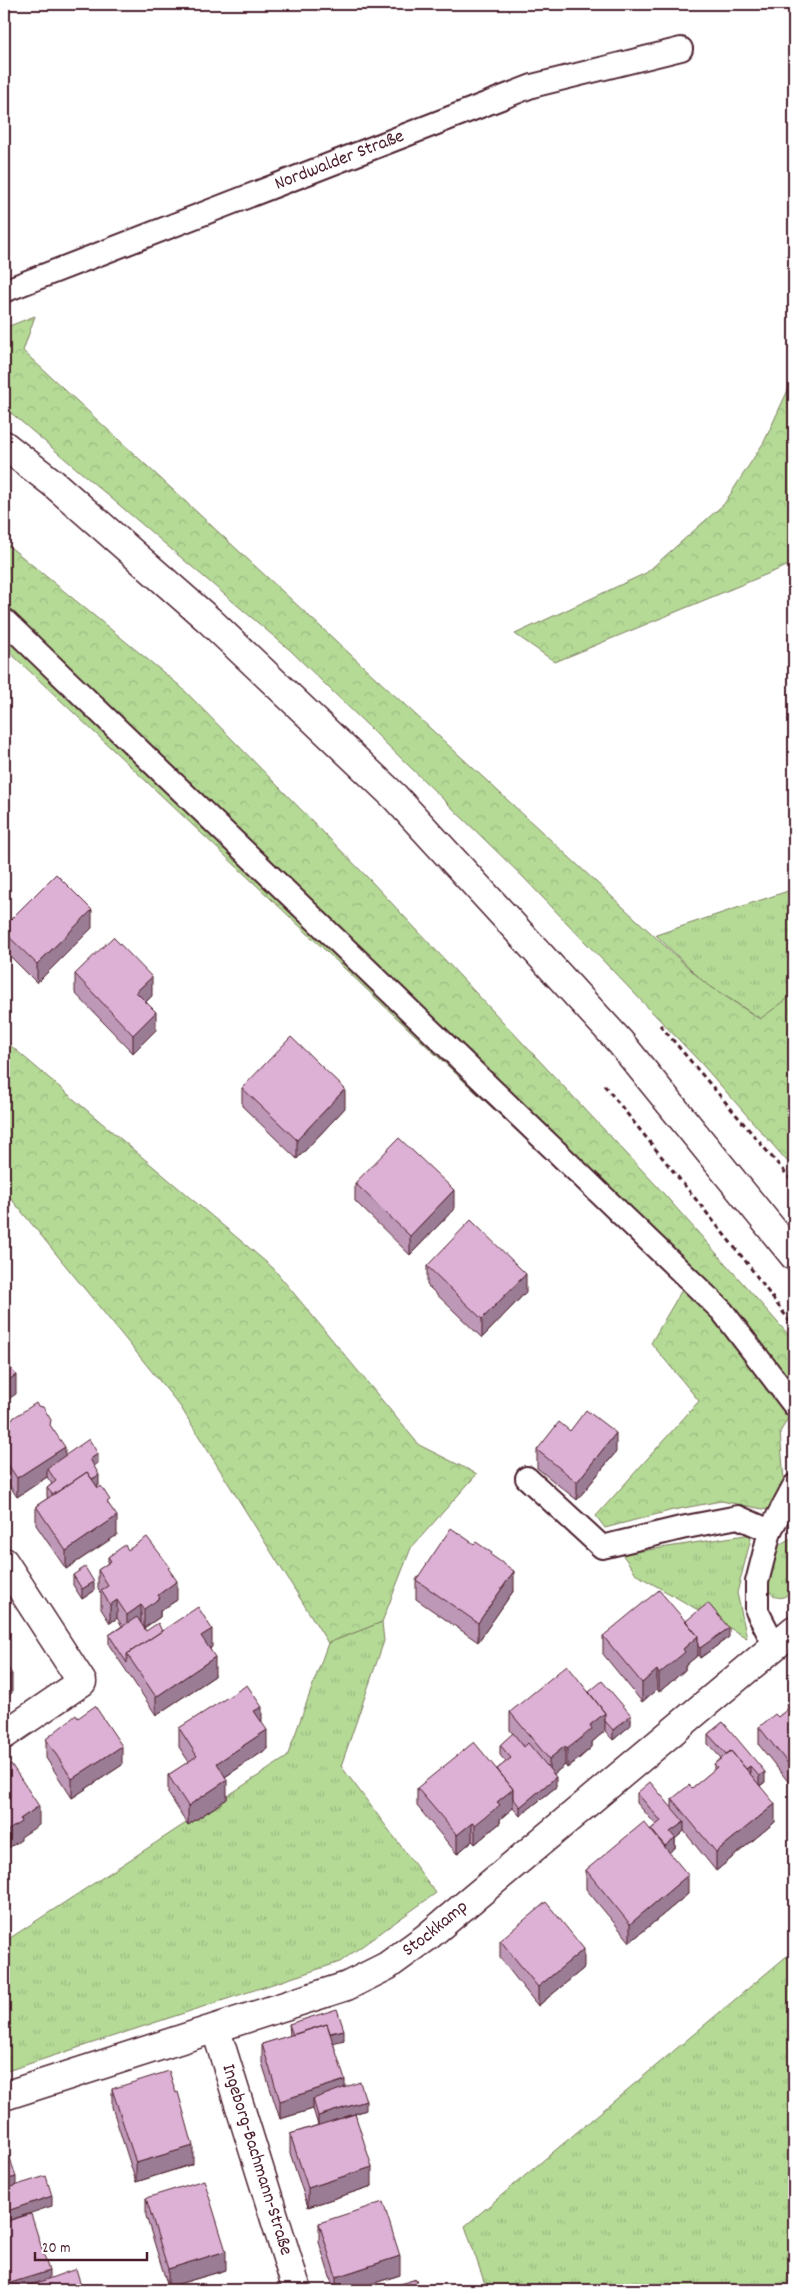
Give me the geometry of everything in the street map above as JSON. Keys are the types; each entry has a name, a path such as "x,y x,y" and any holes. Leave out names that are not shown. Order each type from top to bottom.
{"street":[{"path":"4,445 54,484 210,621 395,797 620,1042 794,1256"},
{"path":"4,1562 82,1682 4,1735"},
{"name":"Stockkamp","path":"4,2096 216,2030 346,1986 387,1966 434,1930 785,1638"},
{"name":"Ingeborg-Bachmann-Straße","path":"216,2030 297,2290"}],"lane":[{"name":"Nordwalder Straße","path":"4,291 532,86 681,49"},
{"path":"4,620 722,1311 794,1405"},
{"path":"528,1478 602,1547 681,1528 738,1517 770,1531"},
{"path":"785,1638 758,1611 757,1582 770,1531 794,1486"}],"path":[{"path":"660,1026 794,1183"},
{"path":"604,1085 747,1263 794,1327"}],"green space":[{"path":"35,316 23,351 705,983 760,1019 794,994 794,1169 700,1062 523,877 291,651 4,407 4,328"},
{"path":"794,377 794,563 555,662 515,634 646,573 724,504 764,442"},
{"path":"4,542 180,686 370,880 656,1185 794,1341 794,1409 780,1432 784,1480 768,1510 721,1501 673,1510 605,1528 596,1516 699,1401 651,1343 683,1288 4,647"},
{"path":"794,889 794,994 761,1019 705,983 656,935"},
{"path":"4,1040 273,1268 419,1445 477,1474 411,1548 382,1622 328,1643 180,1406 4,1190"},
{"path":"752,1534 737,1593 747,1638 637,1575 622,1554"},
{"path":"794,1537 794,1588 785,1596 779,1598 769,1591 769,1565 778,1546"},
{"path":"382,1622 384,1641 341,1766 436,1893 340,1962 4,2072 4,1942 287,1757 328,1643"},
{"path":"794,1950 794,2290 487,2290 465,2226"}],"building":[{"path":"56,874 92,910 37,964 4,932 4,926"},
{"path":"113,937 152,977 136,992 156,1012 133,1035 75,974"},
{"path":"291,1037 345,1089 297,1140 242,1088"},
{"path":"399,1138 454,1190 410,1236 355,1183"},
{"path":"471,1220 526,1274 482,1319 427,1266"},
{"path":"4,1353 10,1361 7,1363 16,1375 4,1383"},
{"path":"36,1403 38,1406 43,1407 51,1420 50,1425 65,1447 17,1478 7,1463 4,1465 4,1424"},
{"path":"586,1410 616,1433 577,1482 537,1450 559,1422 570,1431"},
{"path":"89,1439 98,1454 90,1459 99,1475 92,1479 87,1472 53,1495 47,1488 56,1481 47,1468"},
{"path":"87,1472 98,1488 101,1486 110,1500 107,1502 117,1516 66,1551 36,1506"},
{"path":"451,1528 474,1544 476,1542 514,1571 478,1623 416,1580"},
{"path":"147,1537 170,1567 168,1568 177,1581 158,1595 160,1598 144,1609 141,1605 127,1615 117,1600 110,1605 101,1590 108,1586 98,1570 111,1561 108,1557 125,1545 128,1550"},
{"path":"85,1567 94,1582 82,1589 73,1575"},
{"path":"659,1590 698,1636 683,1649 685,1652 659,1674 657,1670 642,1683 603,1636"},
{"path":"708,1603 729,1628 700,1648 698,1646 698,1636 686,1621"},
{"path":"198,1607 212,1629 201,1636 215,1657 156,1697 127,1654"},
{"path":"137,1617 146,1631 158,1623 162,1631 127,1654 127,1663 109,1635"},
{"path":"4,1662 12,1674 4,1680"},
{"path":"567,1665 605,1713 590,1725 592,1729 580,1739 567,1749 565,1746 549,1759 510,1712"},
{"path":"602,1681 631,1715 613,1730 605,1721 605,1713 589,1692"},
{"path":"247,1685 262,1707 254,1711 267,1730 217,1763 227,1780 188,1806 168,1775 197,1756 179,1728"},
{"path":"789,1702 792,1706 794,1704 794,1771 759,1727 775,1714 778,1717 790,1707 787,1704"},
{"path":"95,1706 122,1746 72,1779 46,1739 76,1715 78,1718"},
{"path":"723,1722 765,1772 759,1776 750,1766 746,1769 731,1751 726,1754 708,1734"},
{"path":"513,1733 524,1747 528,1743 556,1777 520,1807 513,1798 513,1789 497,1769 511,1758 500,1745"},
{"path":"474,1742 513,1789 497,1802 500,1805 475,1825 472,1823 457,1835 417,1788"},
{"path":"731,1751 775,1804 716,1852 672,1799 689,1785 692,1788 717,1767 714,1764"},
{"path":"11,1764 39,1806 20,1819 21,1822 4,1833 4,1769"},
{"path":"650,1782 684,1822 670,1832 675,1838 665,1846 651,1829 661,1821 637,1793"},
{"path":"644,1822 688,1875 630,1924 586,1870"},
{"path":"546,1902 584,1949 538,1987 500,1940"},
{"path":"337,2009 344,2030 330,2033 327,2024 293,2035 289,2024"},
{"path":"327,2024 345,2080 280,2101 262,2044"},
{"path":"169,2071 176,2093 178,2092 193,2146 136,2163 112,2089"},
{"path":"360,2082 366,2101 318,2116 313,2099"},
{"path":"355,2114 372,2167 308,2188 290,2134"},
{"path":"4,2139 16,2177 4,2180"},
{"path":"46,2176 52,2196 4,2212 4,2189"},
{"path":"204,2180 226,2251 168,2269 146,2198"},
{"path":"383,2202 400,2256 336,2277 319,2223"},
{"path":"31,2214 49,2271 4,2285 4,2222"},
{"path":"76,2269 82,2288 76,2290 29,2290 28,2286"},
{"path":"416,2279 420,2290 381,2290"},
{"path":"233,2285 235,2290 217,2290"}]}
